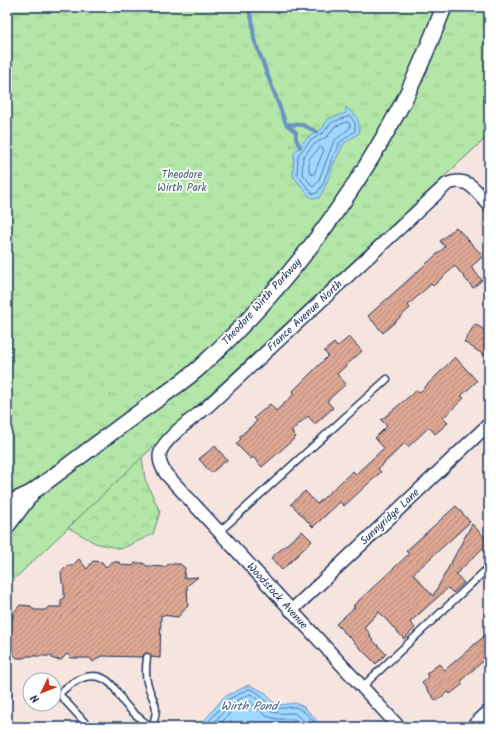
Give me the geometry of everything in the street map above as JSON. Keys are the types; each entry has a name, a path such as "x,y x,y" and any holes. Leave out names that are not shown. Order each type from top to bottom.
{"street":[{"name":"Theodore Wirth Parkway","path":"7,504 31,493 198,370 242,326 284,280 322,231 364,170 402,105 425,56 444,7"},
{"name":"France Avenue North","path":"160,462 162,447 170,438 229,387 447,184 455,181 461,181 473,188 489,205"},
{"name":"Sunnyridge Lane","path":"291,611 489,424"},
{"name":"Woodstock Avenue","path":"160,462 166,474 399,727"},
{"name":"Theodore Wirth Parkway","path":"7,526 31,493"},
{"path":"472,727 489,711"}],"lane":[{"path":"219,532 387,379"},
{"path":"362,687 489,567"},
{"path":"89,727 59,694 70,682 95,677 103,678 110,683 124,703 151,727 157,709 155,699 146,681 147,657"}],"green space":[{"name":"Theodore Wirth Park","path":"7,7 489,7 489,135 158,442 7,586"},
{"path":"489,135 142,457 145,479 160,512 153,534 121,549 95,543 50,517"}],"water":[{"path":"346,107 357,118 359,133 342,145 322,193 319,198 311,198 293,176 294,153 307,138 322,129 328,119 346,113"},
{"name":"Wirth Pond","path":"249,685 266,693 272,702 279,705 295,703 304,707 323,727 199,727 224,697"}],"building":[{"path":"456,227 483,256 471,267 482,280 473,288 455,266 433,286 431,284 408,305 410,308 383,333 368,316 445,247 440,241"},
{"path":"475,324 489,333 489,347 484,355 464,342"},
{"path":"349,337 362,351 337,374 346,384 327,401 333,408 315,424 308,416 291,431 296,437 262,467 253,457 251,459 236,444 241,439 239,437 257,421 254,418 270,404 276,411 294,394 292,392 328,356 324,351 334,343 337,347"},
{"path":"455,357 477,381 461,396 464,398 443,418 448,423 435,434 429,427 408,447 405,443 378,469 381,472 344,506 340,502 313,527 291,504 305,491 317,504 353,471 356,474 384,448 375,438 387,426 381,420 417,390 420,392"},
{"path":"215,446 227,460 211,473 199,459"},
{"path":"456,506 470,522 413,574 433,596 472,524 489,542 456,574 464,583 453,593 448,588 410,622 415,628 404,639 379,612 364,627 371,635 369,636 386,654 376,664 336,624 355,607 353,606 409,554 406,551"},
{"path":"302,531 312,541 282,570 271,558"},
{"path":"79,559 87,569 93,561 102,562 106,567 112,562 119,562 122,565 133,566 135,563 143,563 147,566 165,567 169,564 180,564 185,568 184,578 198,577 187,586 188,606 178,617 161,615 160,658 151,657 147,653 143,657 101,656 93,662 90,658 71,658 67,654 61,660 53,659 51,656 27,656 24,658 17,658 11,652 12,648 7,644 8,618 13,619 13,613 20,605 31,606 34,610 46,610 48,607 61,607 61,600 64,598 64,585 62,583 61,572 67,566 72,566"},
{"path":"489,632 489,656 466,676 461,682 463,684 450,694 448,692 436,701 422,683 429,677 426,674 439,664 445,670"}],"waterway":[{"path":"247,7 252,19 254,39 286,124 303,125 317,132"},
{"path":"287,125 296,132 296,139 300,147"}]}
